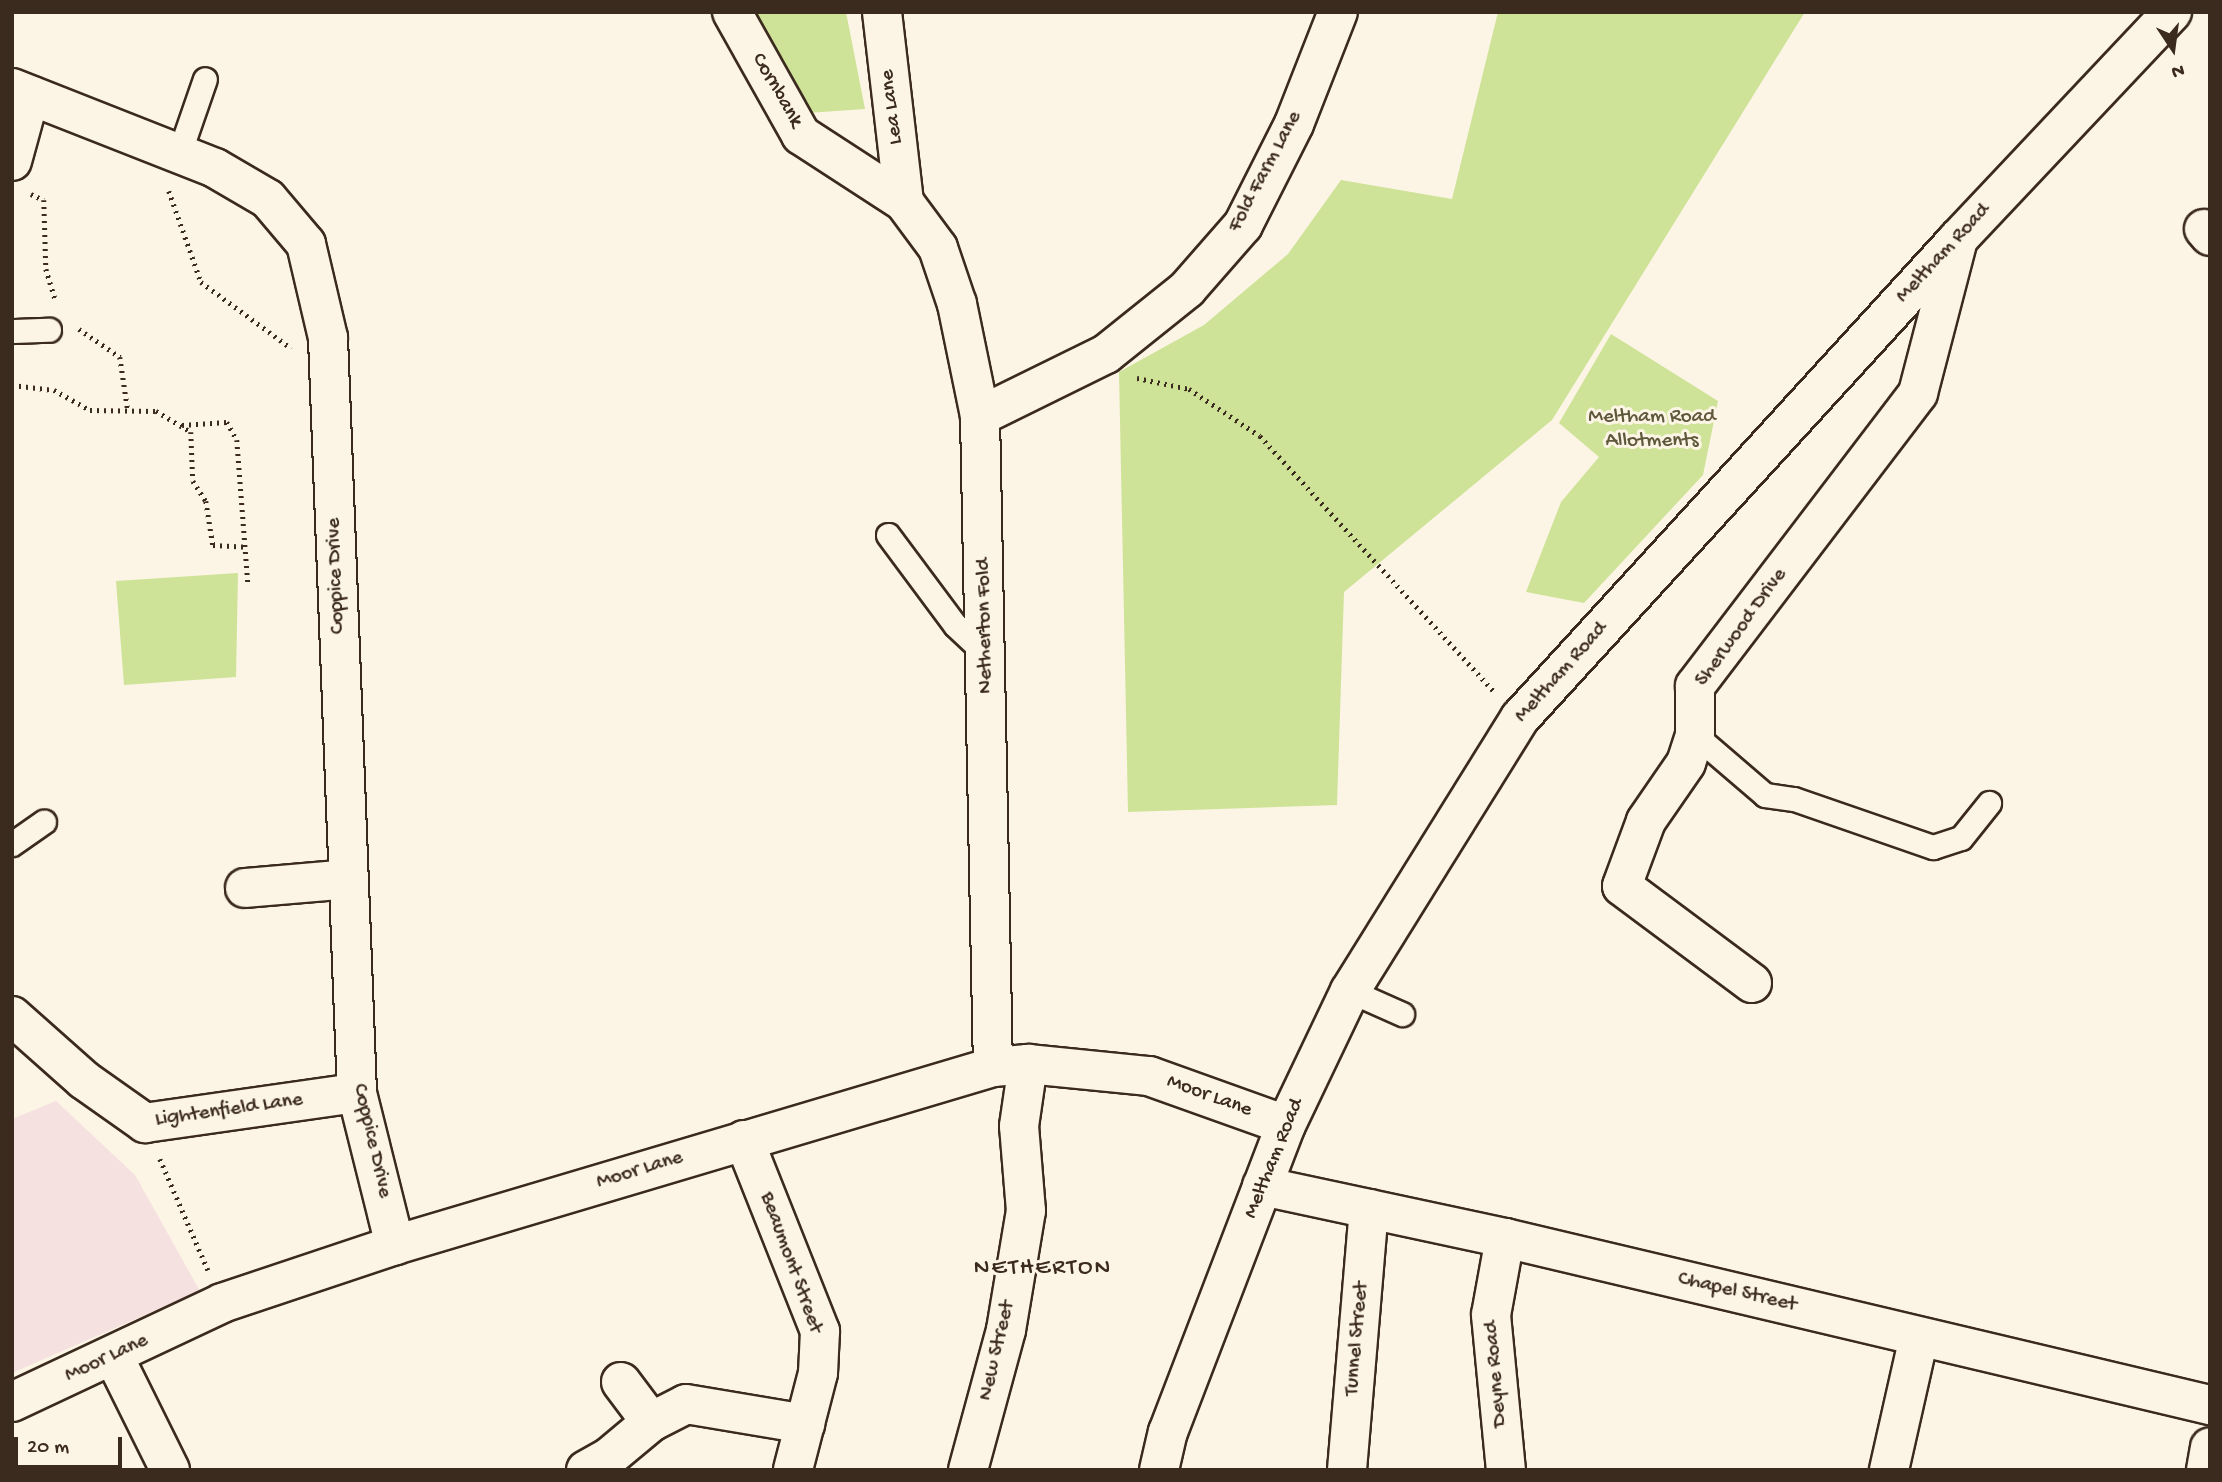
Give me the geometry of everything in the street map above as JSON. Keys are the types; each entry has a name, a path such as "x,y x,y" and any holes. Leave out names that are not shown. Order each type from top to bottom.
{"street":[{"name":"Cornbank","path":"732,12 800,135 904,202"},
{"name":"Lea Lane","path":"882,12 904,202"},
{"name":"Fold Farm Lane","path":"980,416 1106,354 1187,289 1243,225 1294,124 1338,12"},
{"name":"Meltham Road","path":"1159,1470 1168,1432 1262,1185 1286,1125 1350,991 1520,718 1958,239 2172,12"},
{"name":"Coppice Drive","path":"21,92 215,168 268,199 306,244 328,338 356,1093 395,1245"},
{"path":"18,175 21,92"},
{"name":"Netherton Fold","path":"904,202 942,259 957,304 980,416 988,656 1010,1065"},
{"name":"Sherwood Drive","path":"1752,983 1622,886 1646,821 1686,763 1695,735 1695,686 1918,393 1958,239"},
{"path":"245,888 349,879"},
{"name":"Lightenfield Lane","path":"12,1016 84,1080 145,1123 356,1093"},
{"name":"Moor Lane","path":"12,1402 114,1357 222,1303 395,1245 744,1140 1010,1065 1149,1076 1286,1125"},
{"name":"New Street","path":"968,1470 1006,1330 1026,1212 1019,1126 1010,1065"},
{"name":"Beaumont Street","path":"744,1140 820,1331 818,1373 793,1470"},
{"name":"Chapel Street","path":"1262,1185 1505,1238 2210,1405"},
{"name":"Tunnel Street","path":"1347,1470 1369,1209"},
{"name":"Deyne Road","path":"1505,1238 1491,1315 1506,1470"},
{"path":"1889,1470 1919,1337"},
{"path":"114,1357 170,1470"},
{"path":"621,1382 650,1422"},
{"path":"586,1470 608,1458 650,1422 686,1404 805,1424"},
{"path":"2206,1470 2210,1447"}],"lane":[{"path":"166,149 205,79"},
{"path":"12,331 49,330"},
{"path":"888,535 955,625 988,656"},
{"path":"1695,735 1765,795 1794,799 1933,846 1961,838 1989,803"},
{"path":"12,844 44,822"},
{"path":"1350,991 1402,1014"}],"path":[{"path":"166,149 201,282 244,318 329,372"},
{"path":"18,175 44,200 46,269 59,309"},
{"path":"78,327 120,357 128,411"},
{"path":"1106,354 1135,378 1189,389 1260,436 1475,670"},
{"path":"12,385 54,390 90,410 156,411 191,432 193,481 206,501 213,545 246,547"},
{"path":"181,426 226,422 237,440 248,583"},
{"path":"145,1123 222,1303"}],"shaded area":[{"path":"56,1101 135,1175 200,1291 12,1373 12,1119"}],"green space":[{"path":"750,12 846,12 865,109 807,113"},
{"path":"1498,12 1805,12 1552,420 1344,592 1337,805 1128,812 1119,372 1204,325 1288,254 1341,180 1452,199"},
{"name":"Meltham Road Allotments","path":"1611,334 1718,401 1703,475 1584,603 1526,592 1561,502 1599,457 1559,423"},
{"path":"238,573 236,677 124,685 116,581"}],"district":[{"name":"NETHERTON","path":"1043,1269"}]}
